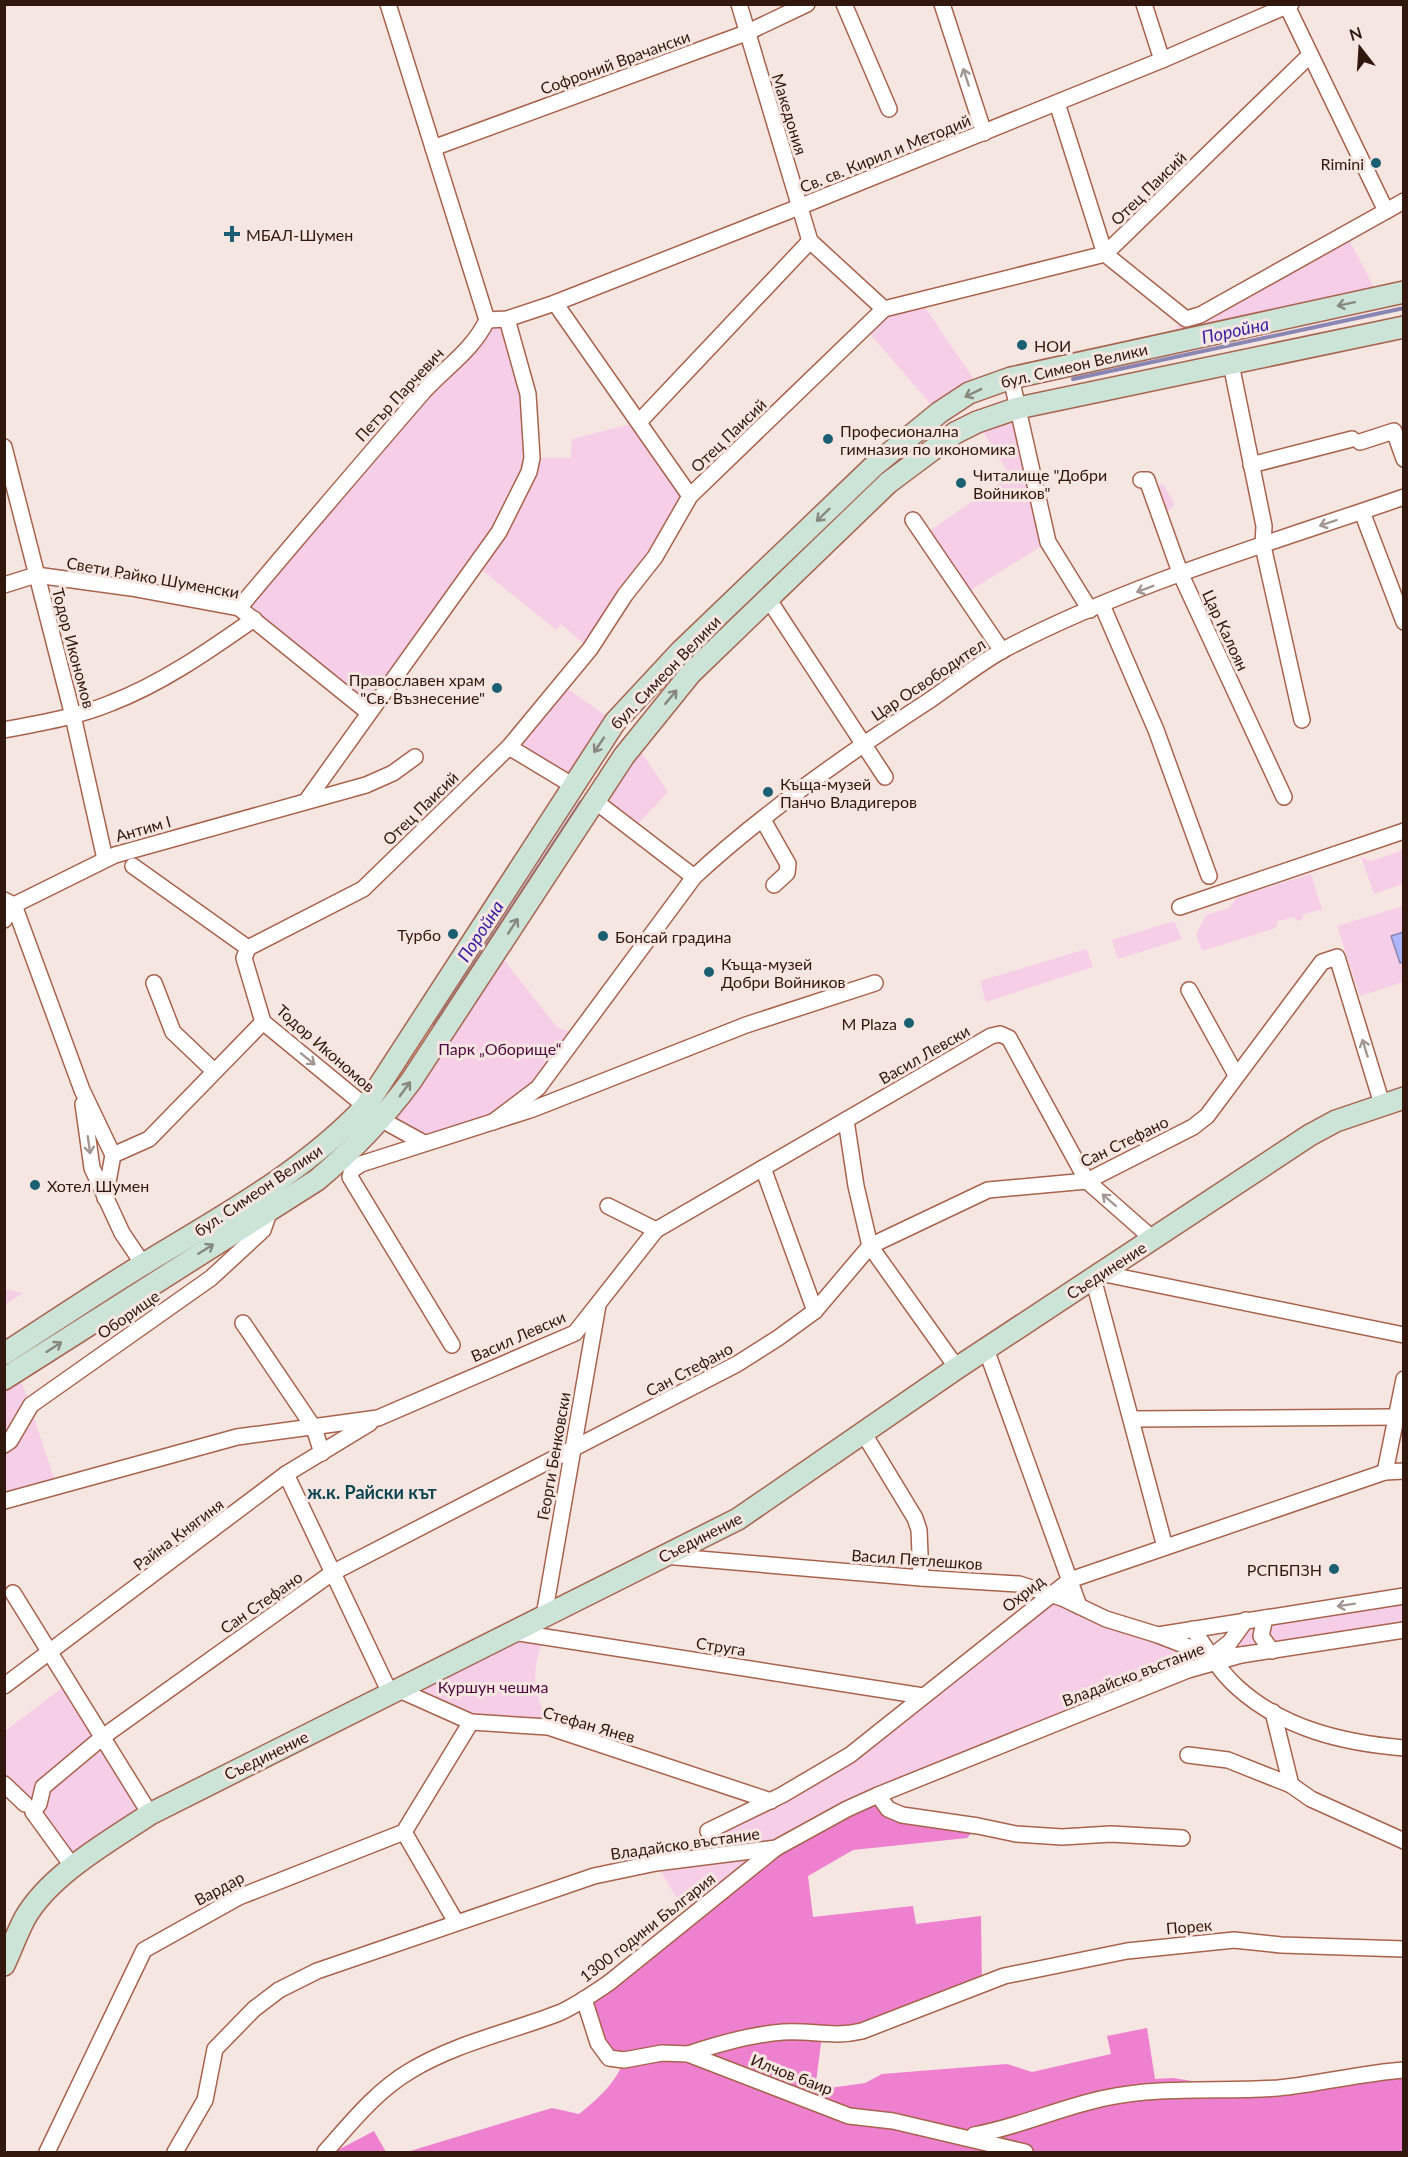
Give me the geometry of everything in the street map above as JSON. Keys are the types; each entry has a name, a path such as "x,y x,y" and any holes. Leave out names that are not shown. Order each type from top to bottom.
{"main road":[{"name":"бул. Симеон Велики","path":"4,1354 143,1264 244,1204 338,1136 366,1106 572,785 615,722 681,651 876,464 940,412 969,393 1011,378 1404,292"},
{"name":"бул. Симеон Велики","path":"4,1379 317,1180 350,1153 382,1120 411,1081 634,741 691,673 767,597 888,483 955,433 977,422 1018,408 1404,327"},
{"name":"Съединение","path":"4,1965 26,1917 43,1895 73,1867 150,1814 738,1519 957,1368 1310,1135 1398,1103"}],"street":[{"path":"388,4 487,320"},
{"name":"Македония","path":"740,4 746,33 810,241 884,309"},
{"name":"Софроний Врачански","path":"433,148 746,33 807,4"},
{"path":"844,4 889,110"},
{"path":"942,4 984,133"},
{"path":"1144,4 1162,60"},
{"path":"1288,5 1386,211"},
{"name":"Св. св. Кирил и Методий","path":"487,320 507,319 555,303 984,133 1288,5"},
{"name":"Отец Паисий","path":"248,948 363,889 509,747 590,649 625,595 655,557 690,496 884,309 1105,254 1310,55"},
{"path":"1057,103 1105,254 1186,319 1200,315 1404,201"},
{"path":"639,422 810,241"},
{"path":"555,303 690,496"},
{"path":"307,800 499,532 529,472 532,458 528,394 507,319"},
{"name":"Петър Парчевич","path":"239,608 343,483 443,369 473,346 487,320"},
{"path":"1231,364 1264,526 1263,546 1302,720"},
{"path":"1011,378 1048,542 1096,608 1156,730 1209,876"},
{"path":"1251,465 1394,431 1404,459"},
{"name":"Тодор Икономов","path":"4,447 74,716 105,859"},
{"name":"Цар Калоян","path":"1141,480 1147,480 1181,575 1284,797"},
{"name":"Цар Освободител","path":"493,1122 538,1088 694,877 722,851 863,744 1002,651 1096,608 1181,575 1404,497"},
{"path":"1362,512 1404,622"},
{"path":"913,520 1002,651"},
{"name":"Свети Райко Шуменски","path":"4,585 36,575 131,588 239,608 369,713"},
{"path":"767,597 885,777"},
{"path":"4,730 74,716 112,703 182,669 254,620"},
{"path":"509,747 572,785"},
{"name":"Антим I","path":"4,920 9,902 105,859 366,785 393,773 415,758"},
{"path":"595,801 694,877"},
{"path":"763,820 788,864 787,873 774,885"},
{"path":"1180,907 1404,831"},
{"path":"133,866 248,948"},
{"path":"9,902 82,1090 113,1155 105,1198"},
{"name":"Тодор Икономов","path":"248,948 244,958 263,1022 382,1120 424,1143"},
{"name":"Сан Стефано","path":"29,1808 39,1804 43,1787 104,1736 333,1574 737,1364 815,1311 870,1246 988,1190 1087,1182 1193,1127 1207,1116 1322,962 1337,957 1398,1103"},
{"path":"154,983 173,1032 214,1071"},
{"path":"452,1345 350,1177 352,1170 361,1164 493,1122 593,1086 746,1024 875,983"},
{"path":"1189,990 1236,1075"},
{"path":"113,1155 149,1139 263,1022"},
{"name":"Васил Левски","path":"4,1501 237,1437 378,1418 575,1333 656,1230 991,1036 1000,1034 1009,1038 1087,1182"},
{"path":"82,1090 92,1168 122,1233 143,1264"},
{"path":"846,1120 856,1186 870,1246 957,1368"},
{"path":"763,1168 815,1311"},
{"path":"1087,1182 1153,1239"},
{"path":"608,1206 656,1230"},
{"name":"Оборище","path":"4,1445 10,1441 31,1405 211,1278 263,1230 270,1210"},
{"path":"1165,1547 1096,1276 1404,1335"},
{"name":"Георги Бенковски","path":"544,1616 599,1302"},
{"path":"243,1323 314,1428 322,1453"},
{"path":"986,1349 1079,1606"},
{"path":"1385,1472 1404,1379"},
{"name":"Райна Княгиня","path":"4,1686 286,1474 378,1418"},
{"path":"1132,1419 1395,1418"},
{"path":"864,1434 915,1518 919,1530 921,1578"},
{"name":"Охрид","path":"708,1832 771,1801 850,1755 1070,1580 1385,1472 1404,1471"},
{"path":"286,1474 333,1574 393,1691"},
{"name":"Васил Петлешков","path":"664,1556 1019,1584 1051,1594 1106,1619 1163,1637"},
{"path":"13,1593 104,1736 150,1814"},
{"name":"Владайско въстание","path":"1163,1637 1193,1629 1404,1596"},
{"path":"1265,1618 1261,1636 1272,1651"},
{"name":"Владайско въстание","path":"1214,1659 1246,1620"},
{"path":"1193,1629 1238,1688 1273,1712 1311,1731 1346,1741 1404,1748"},
{"name":"Владайско въстание","path":"175,2152 205,2100 216,2049 254,2008 279,1990 317,1971 594,1876 656,1863 776,1848 847,1809 878,1795 1214,1659 1404,1630"},
{"name":"Струга","path":"513,1632 923,1695"},
{"path":"1163,1637 1180,1658 1180,1667 1174,1676"},
{"name":"Владайско въстание","path":"1163,1637 1214,1659"},
{"name":"Стефан Янев","path":"393,1691 471,1722 548,1727 771,1801"},
{"path":"1273,1712 1292,1785"},
{"path":"456,1922 404,1832 471,1722"},
{"path":"1188,1755 1228,1760 1292,1785 1311,1799 1404,1841"},
{"path":"4,1784 29,1808 73,1867"},
{"path":"878,1795 888,1809 902,1815 1016,1834 1062,1837 1111,1834 1182,1838"},
{"name":"Вардар","path":"47,2152 144,1950 239,1897 404,1832"},
{"name":"1300 години България","path":"325,2152 373,2099 409,2072 442,2054 561,2012 584,1999 610,1982 776,1848"},
{"name":"Порек","path":"688,2054 717,2045 783,2032 841,2036 862,2031 1004,1976 1128,1951 1234,1940 1281,1945 1404,1949"},
{"name":"Илчов баир","path":"584,1999 598,2043 609,2058 624,2060 662,2053 688,2054 849,2116 892,2121 968,2136 1025,2152"},
{"path":"968,2136 1008,2129 1103,2098 1144,2091 1310,2085 1365,2073 1404,2070"}],"green space":[{"path":"1346,234 1374,287 1351,297 1166,337 1186,319"},
{"path":"920,300 973,378 933,407 865,328 884,309"},
{"path":"507,319 532,458 571,458 572,439 639,422 690,496 590,649 561,624 556,630 476,565 369,713 239,608 482,331"},
{"path":"1018,408 1048,542 963,595 923,535 1010,476 977,422"},
{"path":"1163,484 1175,504 1166,514 1155,487"},
{"path":"561,684 615,722 572,785 509,747"},
{"path":"634,741 668,792 633,829 595,801"},
{"path":"1403,850 1403,884 1374,894 1361,857 1371,861"},
{"path":"1311,874 1322,909 1302,915 1303,919 1297,921 1295,917 1278,921 1276,928 1202,951 1196,935 1206,915 1229,908 1237,897"},
{"path":"1403,906 1403,982 1360,996 1337,926"},
{"path":"1174,921 1182,939 1118,959 1112,940"},
{"path":"1086,949 1093,967 986,1002 980,981"},
{"name":"Парк „Оборище“","path":"497,951 557,1027 576,1034 563,1058 493,1122 424,1143 383,1120"},
{"path":"5,1289 23,1293 5,1305"},
{"path":"18,1370 57,1487 5,1501 5,1379"},
{"path":"1051,1594 1184,1649 1189,1661 1188,1670 878,1795 688,1917 656,1863 708,1831 850,1755"},
{"path":"1403,1596 1403,1629 1241,1654 1237,1637 1261,1621"},
{"name":"Куршун чешма","path":"513,1632 544,1637 535,1673 537,1692 548,1727 498,1725 397,1689"},
{"path":"66,1685 144,1813 79,1861 39,1811 5,1774 5,1731"}],"shaded area":[{"path":"878,1795 888,1809 978,1826 967,1838 853,1850 808,1876 813,1917 913,1906 916,1924 981,1916 982,1983 916,2010 822,2035 815,2090 865,2083 882,2074 1007,2064 1032,2072 1111,2054 1107,2036 1147,2028 1155,2079 1173,2078 1192,2081 1193,2091 1403,2070 1403,2152 407,2152 552,2108 579,2114 607,2088 618,2074 626,2056 609,2053 601,2039 593,2000 776,1848"},
{"path":"374,2131 386,2152 336,2152 338,2150"}],"water":[{"path":"1403,932 1403,962 1400,963 1391,936"}],"waterway":[{"name":"Поройна","path":"1073,379 1404,308"},
{"name":"Поройна","path":"435,1025 581,802"}],"place":[{"name":"Rimini","path":"1376,163"},
{"name":"МБАЛ-Шумен","path":"232,234"},
{"name":"НОИ","path":"1022,345"},
{"name":"Професионална гимназия по икономика","path":"828,439"},
{"name":"Читалище \"Добри Войников\"","path":"961,483"},
{"name":"Православен храм \"Св. Възнесение\"","path":"497,688"},
{"name":"Къща-музей Панчо Владигеров","path":"768,792"},
{"name":"Турбо","path":"453,934"},
{"name":"Бонсай градина","path":"603,936"},
{"name":"Къща-музей Добри Войников","path":"709,972"},
{"name":"M Plaza","path":"909,1023"},
{"name":"Хотел Шумен","path":"35,1185"},
{"name":"РСПБПЗН","path":"1334,1569"}],"district":[{"name":"ж.к. Райски кът","path":"372,1492"}]}
